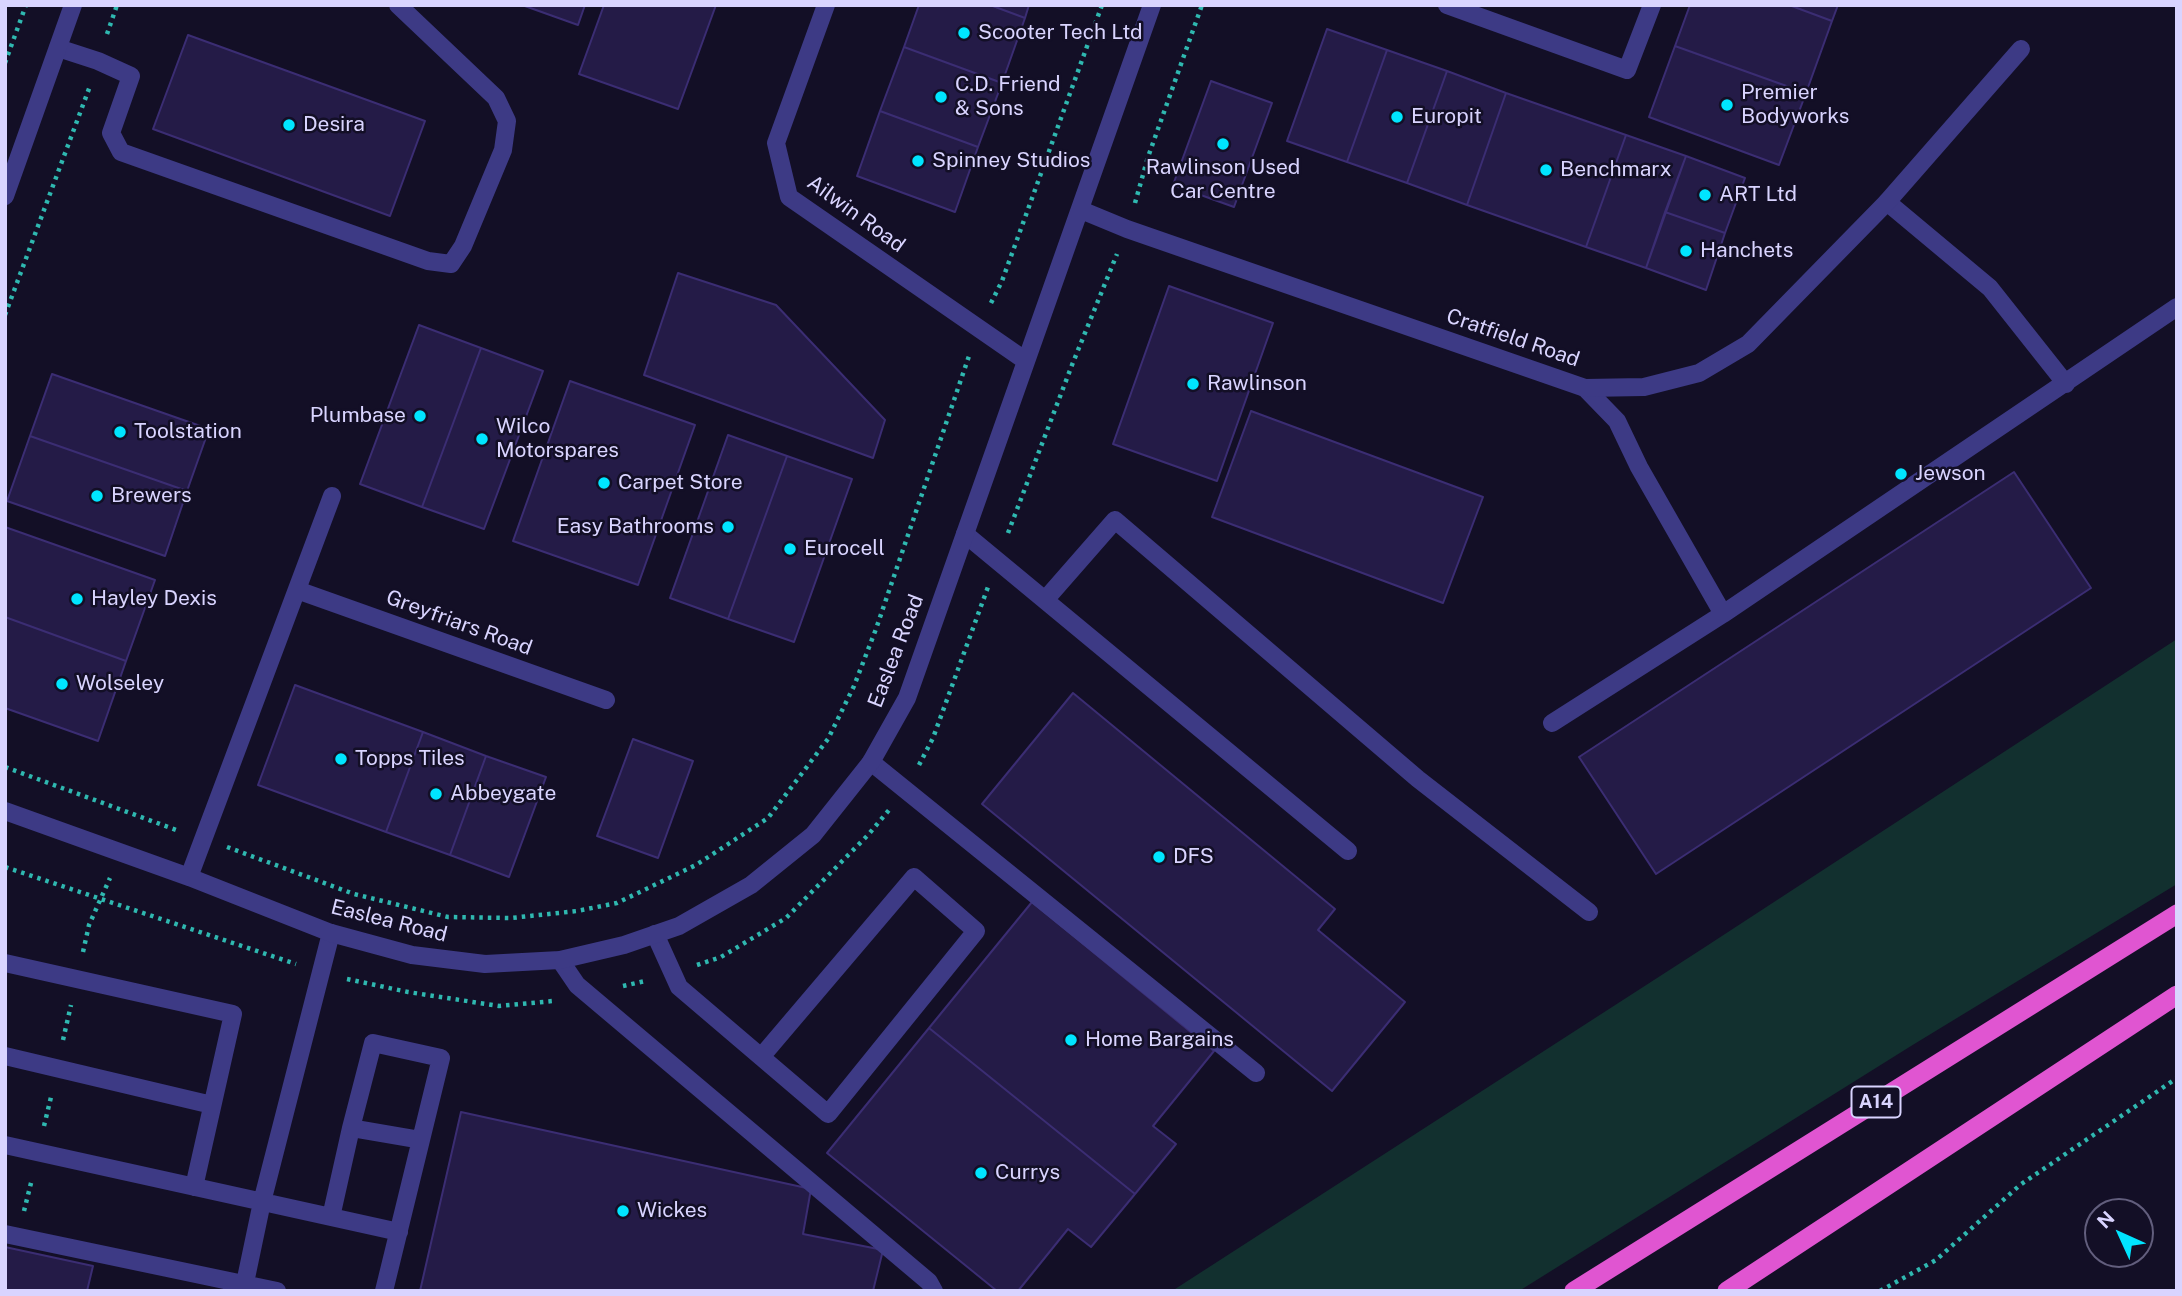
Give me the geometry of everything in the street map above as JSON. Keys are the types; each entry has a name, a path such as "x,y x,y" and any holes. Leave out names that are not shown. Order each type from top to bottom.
{"highway":[{"name":"A14","path":"1574,1291 2177,914"},
{"path":"1727,1291 2177,995"}],"street":[{"path":"5,196 73,5"},
{"path":"58,48 98,61 131,76 111,133 121,152 428,261 451,264 463,246 503,150 507,121 496,99 398,5"},
{"name":"Ailwin Road","path":"826,5 776,143 789,197 1026,361"},
{"name":"Easlea Road","path":"5,811 189,877 331,933 412,955 485,964 560,960 624,945 679,926 751,885 813,835 871,762 907,698 1152,5"},
{"path":"1447,5 1627,70 1652,5"},
{"name":"Cratfield Road","path":"1081,210 1127,229 1585,388 1644,387 1699,373 1748,344 1887,202 2021,49"},
{"path":"1887,202 1990,288 2066,384"},
{"path":"1552,723 1723,614 2177,307"},
{"path":"1585,388 1617,421 1639,467 1723,614"},
{"path":"189,877 332,496"},
{"path":"1045,600 1115,520 1418,779 1589,912"},
{"path":"965,534 1348,851"},
{"name":"Greyfriars Road","path":"297,590 606,699"},
{"path":"871,762 1256,1073"},
{"path":"655,934 679,987 761,1057 828,1114 976,931 914,877 761,1057"},
{"path":"245,1283 262,1202 331,933"},
{"path":"560,960 578,985 929,1282 934,1291"},
{"path":"5,963 233,1014 194,1187"},
{"path":"331,1217 373,1044 442,1058 384,1291"},
{"path":"5,1056 212,1105"},
{"path":"351,1128 421,1140"},
{"path":"5,1145 399,1233"},
{"path":"5,1234 277,1291"}],"path":[{"path":"5,63 26,5"},
{"path":"5,315 76,125 117,5"},
{"path":"5,767 354,894 448,917 511,918 577,911 617,903 696,865 768,818 828,739 854,686 979,328 1002,281 1102,5"},
{"path":"5,867 278,957 321,974 408,992 499,1006 590,995 673,973 721,957 786,918 868,835 905,790 933,738 1072,365 1127,229 1148,158 1202,5"},
{"path":"1880,1291 1936,1261 2020,1185 2177,1078"}],"green space":[{"path":"2177,639 2177,884 1911,1046 1519,1291 1172,1291 1702,949"}],"building":[{"path":"522,5 585,5 578,25"},
{"path":"604,5 716,5 678,109 579,74"},
{"name":"Scooter Tech Ltd","path":"919,5 990,5 1025,18 1002,83 904,47"},
{"path":"990,5 1029,5 1025,18"},
{"path":"1690,5 1789,5 1832,21 1806,93 1675,46"},
{"path":"1789,5 1838,5 1832,21"},
{"path":"1327,29 1387,50 1347,162 1287,141"},
{"name":"Desira","path":"188,35 425,121 390,216 153,129"},
{"name":"Premier Bodyworks","path":"1675,46 1806,93 1779,165 1649,117"},
{"name":"C.D. Friend & Sons","path":"904,47 1002,83 978,147 880,111"},
{"name":"Europit","path":"1387,50 1447,71 1407,183 1347,162"},
{"path":"1447,71 1506,93 1467,205 1407,183"},
{"name":"Rawlinson Used Car Centre","path":"1211,81 1272,103 1234,207 1173,185"},
{"name":"Benchmarx","path":"1506,93 1626,135 1586,247 1467,205"},
{"name":"Spinney Studios","path":"880,111 978,147 955,212 857,176"},
{"path":"1626,135 1686,156 1646,268 1586,247"},
{"name":"ART Ltd","path":"1686,156 1745,178 1725,233 1665,212"},
{"name":"Hanchets","path":"1665,212 1725,233 1706,290 1646,268"},
{"path":"678,273 776,305 885,420 873,458 644,375"},
{"name":"Rawlinson","path":"1169,286 1273,323 1217,481 1113,444"},
{"name":"Plumbase","path":"419,325 481,348 422,507 360,484"},
{"name":"Wilco Motorspares","path":"481,348 543,371 484,529 422,507"},
{"name":"Toolstation","path":"52,374 209,429 187,491 30,436"},
{"name":"Carpet Store","path":"570,381 695,425 638,585 513,541"},
{"path":"1251,411 1483,497 1443,603 1212,517"},
{"name":"Easy Bathrooms","path":"728,435 787,456 728,619 670,598"},
{"name":"Brewers","path":"30,436 187,491 165,556 7,501"},
{"name":"Eurocell","path":"787,456 852,479 794,642 728,619"},
{"path":"2014,472 2091,588 1656,874 1579,757"},
{"name":"Hayley Dexis","path":"5,527 155,580 126,661 5,617"},
{"name":"Wolseley","path":"5,617 126,661 98,741 5,708"},
{"name":"Topps Tiles","path":"295,685 423,732 386,832 258,785"},
{"name":"DFS","path":"1073,693 1335,909 1318,930 1405,1002 1332,1091 982,804"},
{"name":"Abbeygate","path":"423,732 486,756 450,855 386,832"},
{"path":"633,739 693,761 658,858 597,836"},
{"path":"486,756 546,777 509,877 450,855"},
{"name":"Home Bargains","path":"1032,902 1214,1051 1153,1126 1176,1144 1135,1194 929,1028"},
{"name":"Currys","path":"929,1028 1135,1194 1091,1247 1068,1229 1018,1291 997,1291 827,1153"},
{"name":"Wickes","path":"461,1112 811,1189 803,1234 883,1250 873,1291 420,1291"},
{"path":"5,1247 93,1266 87,1291 5,1291"}],"place":[{"name":"Scooter Tech Ltd","path":"964,33"},
{"name":"C.D. Friend & Sons","path":"941,97"},
{"name":"Premier Bodyworks","path":"1727,105"},
{"name":"Europit","path":"1397,117"},
{"name":"Desira","path":"289,125"},
{"name":"Rawlinson Used Car Centre","path":"1223,144"},
{"name":"Spinney Studios","path":"918,161"},
{"name":"Benchmarx","path":"1546,170"},
{"name":"ART Ltd","path":"1705,195"},
{"name":"Hanchets","path":"1686,251"},
{"name":"Rawlinson","path":"1193,384"},
{"name":"Plumbase","path":"420,416"},
{"name":"Toolstation","path":"120,432"},
{"name":"Wilco Motorspares","path":"482,439"},
{"name":"Jewson","path":"1901,474"},
{"name":"Carpet Store","path":"604,483"},
{"name":"Brewers","path":"97,496"},
{"name":"Easy Bathrooms","path":"728,527"},
{"name":"Eurocell","path":"790,549"},
{"name":"Hayley Dexis","path":"77,599"},
{"name":"Wolseley","path":"62,684"},
{"name":"Topps Tiles","path":"341,759"},
{"name":"Abbeygate","path":"436,794"},
{"name":"DFS","path":"1159,857"},
{"name":"Home Bargains","path":"1071,1040"},
{"name":"Currys","path":"981,1173"},
{"name":"Wickes","path":"623,1211"}]}
